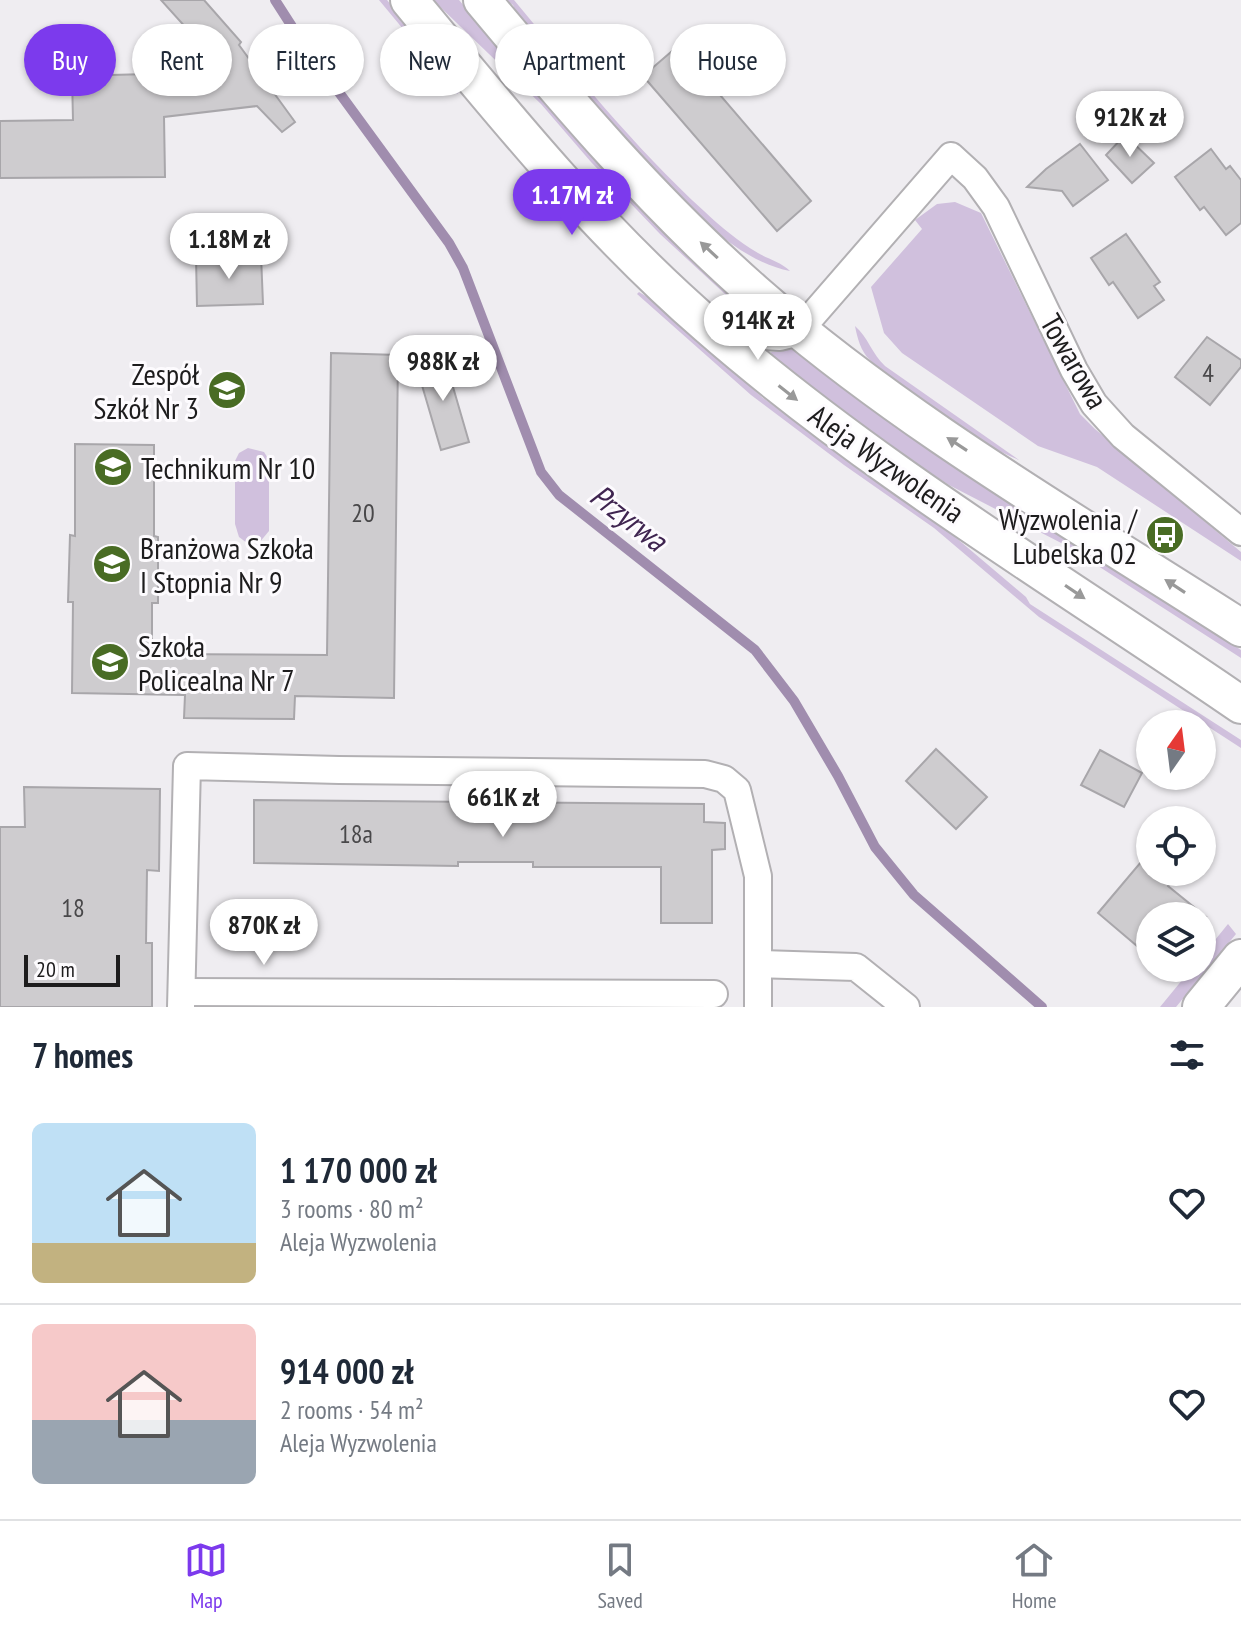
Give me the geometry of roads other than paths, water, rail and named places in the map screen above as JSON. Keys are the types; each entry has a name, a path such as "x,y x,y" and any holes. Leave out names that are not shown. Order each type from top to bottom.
{"main road":[{"name":"Aleja Wyzwolenia","path":"409,0 525,140 583,204 707,325 785,391 858,444 1241,705"},
{"name":"Aleja Wyzwolenia","path":"482,0 616,156 694,236 799,329 925,423 1241,628"},
{"path":"1201,1007 1241,958"}],"street":[{"name":"Towarowa","path":"799,329 951,156 975,178 996,207 1074,370 1094,404 1123,436 1241,532"},
{"path":"707,325 763,338 780,337 799,329"},
{"path":"714,994 181,999 187,766 705,774 724,779 737,790 758,876 758,1007"},
{"path":"758,964 856,967 906,1007"}],"waterway":[{"name":"Przyrwa","path":"275,0 449,243 463,268 541,472 559,495 755,650 794,701 875,847 914,895 1042,1007"}],"place":[{"name":"Zespół Szkół Nr 3","path":"227,390"},
{"name":"Technikum Nr 10","path":"113,467"},
{"name":"Wyzwolenia / Lubelska 02","path":"1165,535"},
{"name":"Branżowa Szkoła I Stopnia Nr 9","path":"112,564"},
{"name":"Szkoła Policealna Nr 7","path":"110,662"}]}
